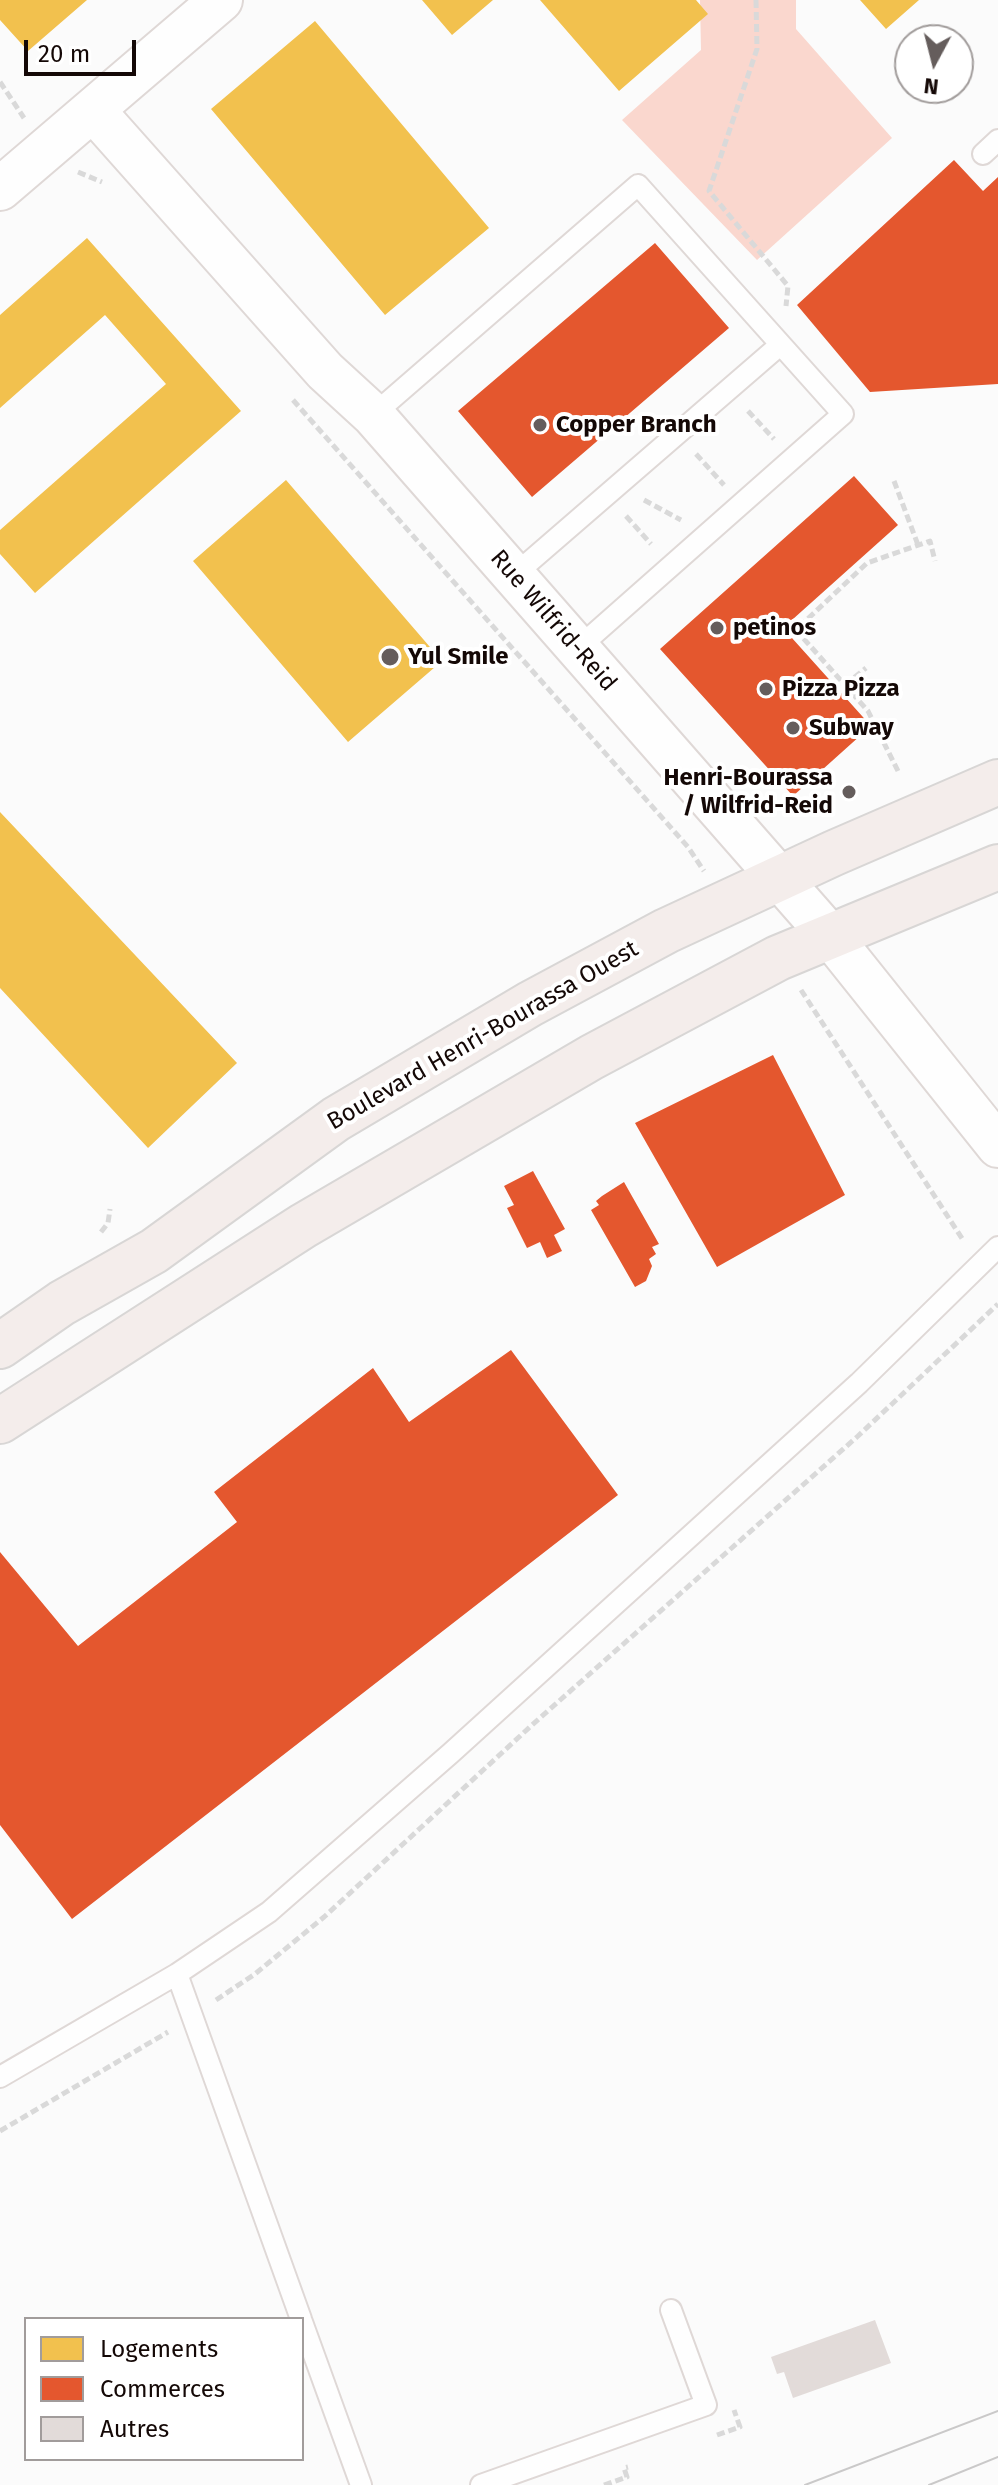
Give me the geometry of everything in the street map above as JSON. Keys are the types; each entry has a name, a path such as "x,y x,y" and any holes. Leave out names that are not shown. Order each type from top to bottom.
{"main road":[{"name":"Boulevard Henri-Bourassa Ouest","path":"0,1346 62,1303 154,1251 336,1119 598,966 777,879 998,782"},
{"path":"0,1421 303,1226 592,1057 778,958 998,867"}],"street":[{"path":"0,189 221,0"},
{"name":"Rue Wilfrid-Reid","path":"93,110 325,371 373,415 831,937 998,1146"}],"lane":[{"path":"373,415 638,185 843,414 577,649"},
{"path":"513,576 780,345"},
{"path":"0,2077 177,1974 269,1912 451,1753 859,1383 998,1247"},
{"path":"177,1974 301,2317"},
{"path":"481,2485 706,2405 671,2310"},
{"path":"304,2326 361,2485"}],"path":[{"path":"756,0 757,49 709,191 788,286 785,311"},
{"path":"0,82 13,97 29,127"},
{"path":"65,167 103,183"},
{"path":"745,407 782,449"},
{"name":"Rue Wilfrid-Reid","path":"316,425 688,847 698,864"},
{"path":"692,451 731,493"},
{"path":"894,481 918,545"},
{"path":"640,497 694,527"},
{"path":"623,512 661,556"},
{"path":"898,771 868,711 796,630 867,563 930,541 935,561"},
{"path":"845,685 866,668"},
{"path":"798,986 964,1241"},
{"path":"210,2004 255,1974 324,1917 532,1725 858,1436 998,1304"},
{"path":"0,2131 165,2034"}],"shaded area":[{"path":"700,0 796,0 796,29 892,138 757,260 622,120 701,50"}],"building: Logements":[{"path":"0,0 87,0 28,51 0,20"},
{"path":"422,0 493,0 452,35"},
{"path":"540,0 696,0 708,14 619,91"},
{"path":"860,0 919,0 886,29"},
{"path":"315,21 489,228 385,315 211,109"},
{"path":"87,238 241,411 35,593 0,554 0,530 166,384 105,315 0,408 0,315"},
{"path":"286,480 442,661 348,742 193,561"},
{"path":"0,812 237,1063 148,1148 0,988"}],"building: Commerces":[{"path":"954,160 983,191 998,177 998,384 870,392 797,305"},
{"path":"655,243 729,328 532,497 458,411"},
{"path":"854,476 898,525 783,628 871,726 793,796 660,649"},
{"path":"773,1055 845,1195 717,1267 635,1123"},
{"path":"533,1171 565,1229 554,1235 562,1251 547,1258 540,1242 527,1248 507,1208 514,1205 504,1186"},
{"path":"624,1182 659,1244 652,1247 656,1254 649,1259 652,1266 646,1281 635,1287 591,1210 599,1205 596,1201"},
{"path":"511,1350 618,1495 72,1919 0,1825 0,1552 78,1646 237,1522 214,1492 373,1368 409,1422"}],"building: Autres":[{"path":"875,2320 891,2363 793,2398 784,2372 777,2374 771,2357"}],"tram line":[{"path":"805,2485 998,2411"},
{"path":"929,2485 998,2457"}],"place":[{"name":"Copper Branch","path":"540,425"},
{"name":"petinos","path":"717,628"},
{"name":"Yul Smile","path":"390,657"},
{"name":"Pizza Pizza","path":"766,689"},
{"name":"Subway","path":"793,728"},
{"name":"Henri-Bourassa / Wilfrid-Reid","path":"849,792"}]}
